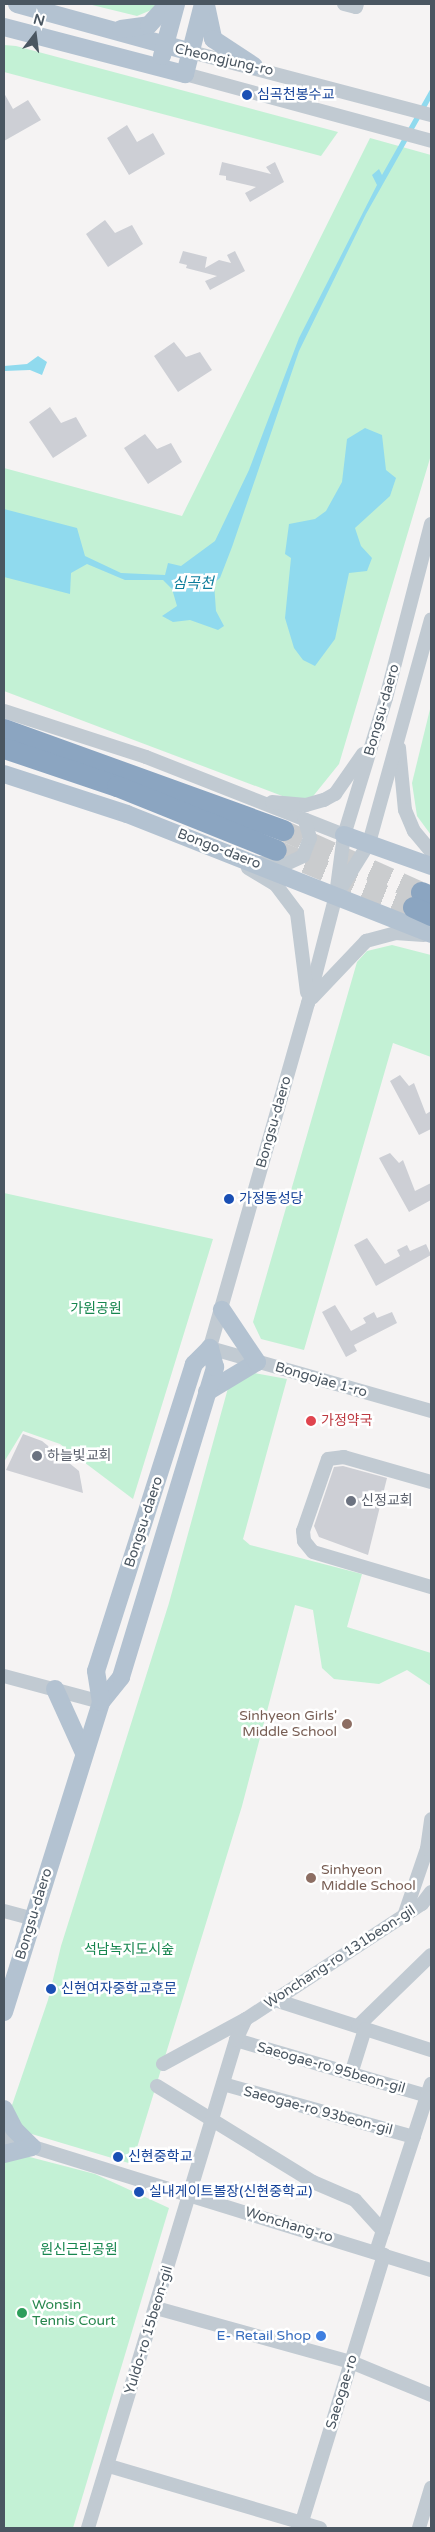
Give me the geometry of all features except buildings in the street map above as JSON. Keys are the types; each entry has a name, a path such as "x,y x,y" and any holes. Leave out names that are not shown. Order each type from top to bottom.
{"highway":[{"name":"Bongo-daero","path":"4,729 280,840 4,748"}],"main road":[{"name":"Cheongjung-ro","path":"18,4 114,28 164,46 191,52"},
{"path":"114,28 146,26 168,4"},
{"path":"160,67 176,4"},
{"path":"185,74 202,4"},
{"path":"206,4 213,39 254,66"},
{"name":"Cheongjung-ro","path":"4,27 185,74"},
{"name":"Bongo-daero","path":"4,774 99,804 256,863 431,935"},
{"path":"344,835 431,866"},
{"path":"207,1392 257,1362 222,1310"},
{"name":"Bongsu-daero","path":"4,2012 101,1702 121,1677 215,1367 210,1348"},
{"name":"Bongsu-daero","path":"101,1702 96,1671 194,1364 210,1348"},
{"path":"55,1690 84,1753"},
{"path":"4,2109 14,2128 32,2146 4,2154"}],"street":[{"path":"344,4 356,7 357,4"},
{"name":"Cheongjung-ro","path":"191,52 254,66 431,115"},
{"path":"185,74 431,141"},
{"name":"Bongsu-daero","path":"210,1348 308,1003 336,896 344,835 375,734 431,524"},
{"name":"Bongsu-daero","path":"336,896 368,843 431,619"},
{"path":"4,711 146,757 344,835"},
{"path":"249,799 296,805 324,800 335,794 353,772 375,734"},
{"path":"398,740 405,810 414,831 431,851"},
{"path":"256,863 284,865 303,856 310,838 305,820"},
{"path":"225,852 276,885 290,900 301,927 308,1003"},
{"path":"308,1003 366,940 395,933 431,935"},
{"name":"Bongojae 1-ro","path":"210,1348 431,1411"},
{"path":"431,1482 344,1456 328,1459 303,1532 304,1541 313,1552 431,1587"},
{"path":"4,1676 101,1702"},
{"path":"404,1916 429,1850 431,1819"},
{"name":"Wonchang-ro 131beon-gil","path":"163,2064 246,2019 272,1999 404,1916 431,1892"},
{"path":"4,1911 33,1919"},
{"path":"351,2074 362,2028 431,1955"},
{"path":"272,1999 431,2050"},
{"name":"Wonchang-ro 131beon-gil","path":"190,2194 236,2040 246,2019"},
{"name":"Saeogae-ro 95beon-gil","path":"236,2040 351,2074 429,2090"},
{"name":"Saeogae-ro 93beon-gil","path":"223,2084 414,2137"},
{"path":"157,2086 313,2182 355,2200 383,2231"},
{"name":"Saeogae-ro","path":"301,2525 351,2362 380,2254 383,2231 429,2090"},
{"name":"Wonchang-ro","path":"4,2138 431,2270"},
{"name":"Yuldo-ro 15beon-gil","path":"88,2528 109,2466 190,2194"},
{"path":"156,2308 351,2362 431,2395"},
{"path":"109,2466 301,2525 320,2528"},
{"path":"419,2528 431,2488"}],"green space":[{"path":"88,4 157,4 156,8 137,16"},
{"path":"4,45 16,46 338,132 321,156 4,72"},
{"path":"370,138 431,155 431,455 339,764 306,805 4,691 4,468 182,516"},
{"path":"431,705 431,835 417,816 412,783"},
{"path":"392,945 431,955 431,1057 393,1043 304,1350 261,1339 253,1322 357,962 367,951"},
{"name":"가원공원","path":"4,1193 213,1239 133,1499 60,1444 23,1431 4,1462"},
{"name":"석남녹지도시숲","path":"248,1372 287,1379 243,1539 250,1545 362,1574 347,1627 431,1653 431,1686 407,1670 379,1684 334,1679 322,1668 313,1610 295,1605 242,1806 132,2164 25,2132 11,2108 48,2000 61,1946 169,1603 228,1388"},
{"name":"원신근린공원","path":"22,2155 95,2174 169,2208 73,2528 4,2528 4,2162"}],"water":[{"name":"심곡천","path":"431,88 431,99 366,214 299,351 232,547 220,578 214,583 216,611 224,626 218,630 190,620 173,622 162,616 177,606 172,589 163,580 125,580 87,564 71,573 70,594 4,577 4,509 77,528 85,556 121,573 165,575 168,563 181,566 215,541 249,470 299,338 377,185 372,175 379,169 382,175"},
{"path":"38,356 47,362 42,375 30,370 4,371 4,366 27,364"},
{"path":"365,428 382,435 386,470 396,478 390,496 355,528 361,546 372,558 367,571 349,573 335,639 315,666 303,660 294,648 285,618 291,558 285,554 289,524 315,519 326,511 342,482 347,439"}],"tunnel":[{"path":"283,830 421,892"},
{"path":"276,850 413,907"}],"place":[{"name":"심곡천봉수교","path":"247,95"},
{"name":"가정동성당","path":"229,1199"},
{"name":"가정약국","path":"311,1421"},
{"name":"하늘빛교회","path":"37,1456"},
{"name":"신정교회","path":"351,1501"},
{"name":"Sinhyeon Girls' Middle School","path":"347,1724"},
{"name":"Sinhyeon Middle School","path":"311,1878"},
{"name":"신현여자중학교후문","path":"51,1989"},
{"name":"신현중학교","path":"118,2157"},
{"name":"실내게이트볼장(신현중학교)","path":"139,2192"},
{"name":"Wonsin Tennis Court","path":"22,2313"},
{"name":"E- Retail Shop","path":"321,2336"}]}
